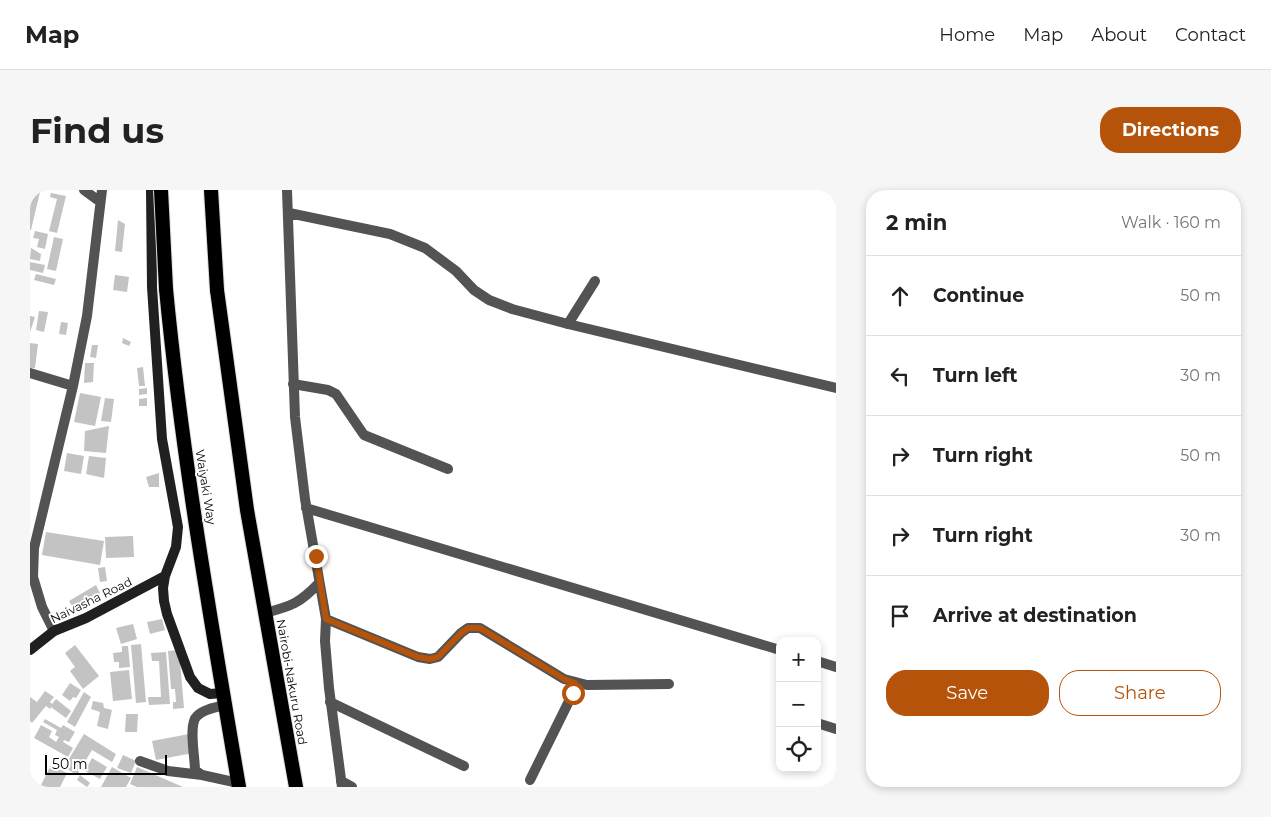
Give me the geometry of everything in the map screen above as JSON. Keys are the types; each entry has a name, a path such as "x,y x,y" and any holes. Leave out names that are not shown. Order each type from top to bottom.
{"highway":[{"name":"Waiyaki Way","path":"161,190 166,289 186,459 239,785"},
{"name":"Nairobi-Nakuru Road","path":"211,190 217,290 247,510 296,787"}],"main road":[{"path":"151,190 152,287 162,439 178,527 176,547 165,576 163,588 166,614 190,677 198,688 225,699"},
{"name":"Naivasha Road","path":"30,650 54,631 86,618 165,576"}],"street":[{"path":"84,190 99,201"},
{"path":"54,631 42,607 33,577 32,546 73,386 87,316 99,201 102,190"},
{"path":"287,190 294,417 306,508 326,619 325,641 330,702 342,784 352,787"},
{"path":"289,213 390,234 425,248 456,271 474,290 489,300 512,309 836,388"},
{"path":"568,324 595,281"},
{"path":"30,373 73,386"},
{"path":"292,384 328,390 336,394 364,435 448,469"},
{"path":"306,508 776,649"},
{"path":"265,613 303,600 319,583"},
{"path":"326,619 418,657 430,659 438,657 468,628 480,628 564,679 575,683 587,685 669,684"},
{"path":"821,662 836,667"},
{"path":"530,780 573,693 575,683"},
{"path":"202,775 195,770 192,725 196,716 225,699"},
{"path":"330,702 464,766"},
{"path":"821,724 836,729"},
{"path":"140,761 168,771 202,775 239,785"}],"building":[{"path":"30,190 40,192 31,230 30,230"},
{"path":"51,193 66,196 57,233 49,231 57,199 50,197"},
{"path":"118,220 125,224 122,252 115,251"},
{"path":"35,231 48,234 45,249 37,247 39,239 33,238"},
{"path":"54,237 63,239 56,271 47,269"},
{"path":"31,248 41,254 40,261 30,259"},
{"path":"30,262 45,265 43,273 30,270"},
{"path":"36,274 56,279 54,285 34,280"},
{"path":"115,275 129,277 127,292 113,290"},
{"path":"39,311 48,312 44,332 36,330"},
{"path":"30,316 35,317 30,332"},
{"path":"61,322 68,323 66,335 59,334"},
{"path":"123,338 131,342 129,346 122,343"},
{"path":"30,343 38,344 35,368 30,368"},
{"path":"92,345 98,345 96,358 90,357"},
{"path":"85,363 94,363 93,382 84,383"},
{"path":"143,367 145,386 139,386 137,368"},
{"path":"147,388 147,394 139,395 139,389"},
{"path":"80,393 101,397 95,426 74,422"},
{"path":"105,398 114,399 111,422 101,421"},
{"path":"147,398 147,406 139,406 139,399"},
{"path":"109,426 106,453 84,451 85,431"},
{"path":"67,453 84,456 81,474 64,471"},
{"path":"89,456 106,458 104,478 86,474"},
{"path":"159,473 159,487 149,487 146,477"},
{"path":"46,532 104,541 100,565 42,555"},
{"path":"133,536 134,557 106,558 105,537"},
{"path":"105,567 107,581 100,582 98,568"},
{"path":"96,585 100,593 74,609 69,601"},
{"path":"162,619 165,630 150,634 147,622"},
{"path":"133,624 137,639 121,644 116,628"},
{"path":"141,644 146,702 136,703 131,645"},
{"path":"75,645 99,676 83,689 70,671 75,667 65,653"},
{"path":"122,646 128,646 130,667 119,668 119,662 114,662 113,653 122,652"},
{"path":"179,650 184,708 173,709 173,702 176,702 175,689 171,689 168,651"},
{"path":"166,652 170,704 149,705 148,697 161,697 159,661 152,661 151,653"},
{"path":"129,670 132,699 113,701 110,672"},
{"path":"70,683 81,690 76,698 73,697 70,701 62,695"},
{"path":"45,691 54,697 50,702 52,704 56,699 71,711 66,718 51,707 50,709 46,706 32,723 30,721 30,697 37,702"},
{"path":"84,692 91,697 75,727 67,722"},
{"path":"93,701 103,703 104,708 112,710 108,729 97,726 100,712 91,709"},
{"path":"126,714 138,714 137,732 125,732"},
{"path":"45,719 61,728 63,725 75,732 69,742 64,740 63,742 73,748 68,757 34,738 41,725 52,731 49,737 56,742 59,737 55,735 57,730 43,722"},
{"path":"84,734 116,754 112,762 92,750 77,775 64,767"},
{"path":"189,734 193,753 156,760 152,741"},
{"path":"123,755 136,761 131,773 117,768"},
{"path":"92,758 107,767 100,779 85,771"},
{"path":"51,765 67,773 60,787 40,787"},
{"path":"112,767 131,778 126,787 101,787"},
{"path":"137,767 183,787 137,787 130,784"},
{"path":"80,775 90,783 87,787 77,780"}],"route":[{"path":"316,556 320,592 326,619 418,657 430,659 438,657 468,628 480,628 564,679 575,683 573,693"}]}
